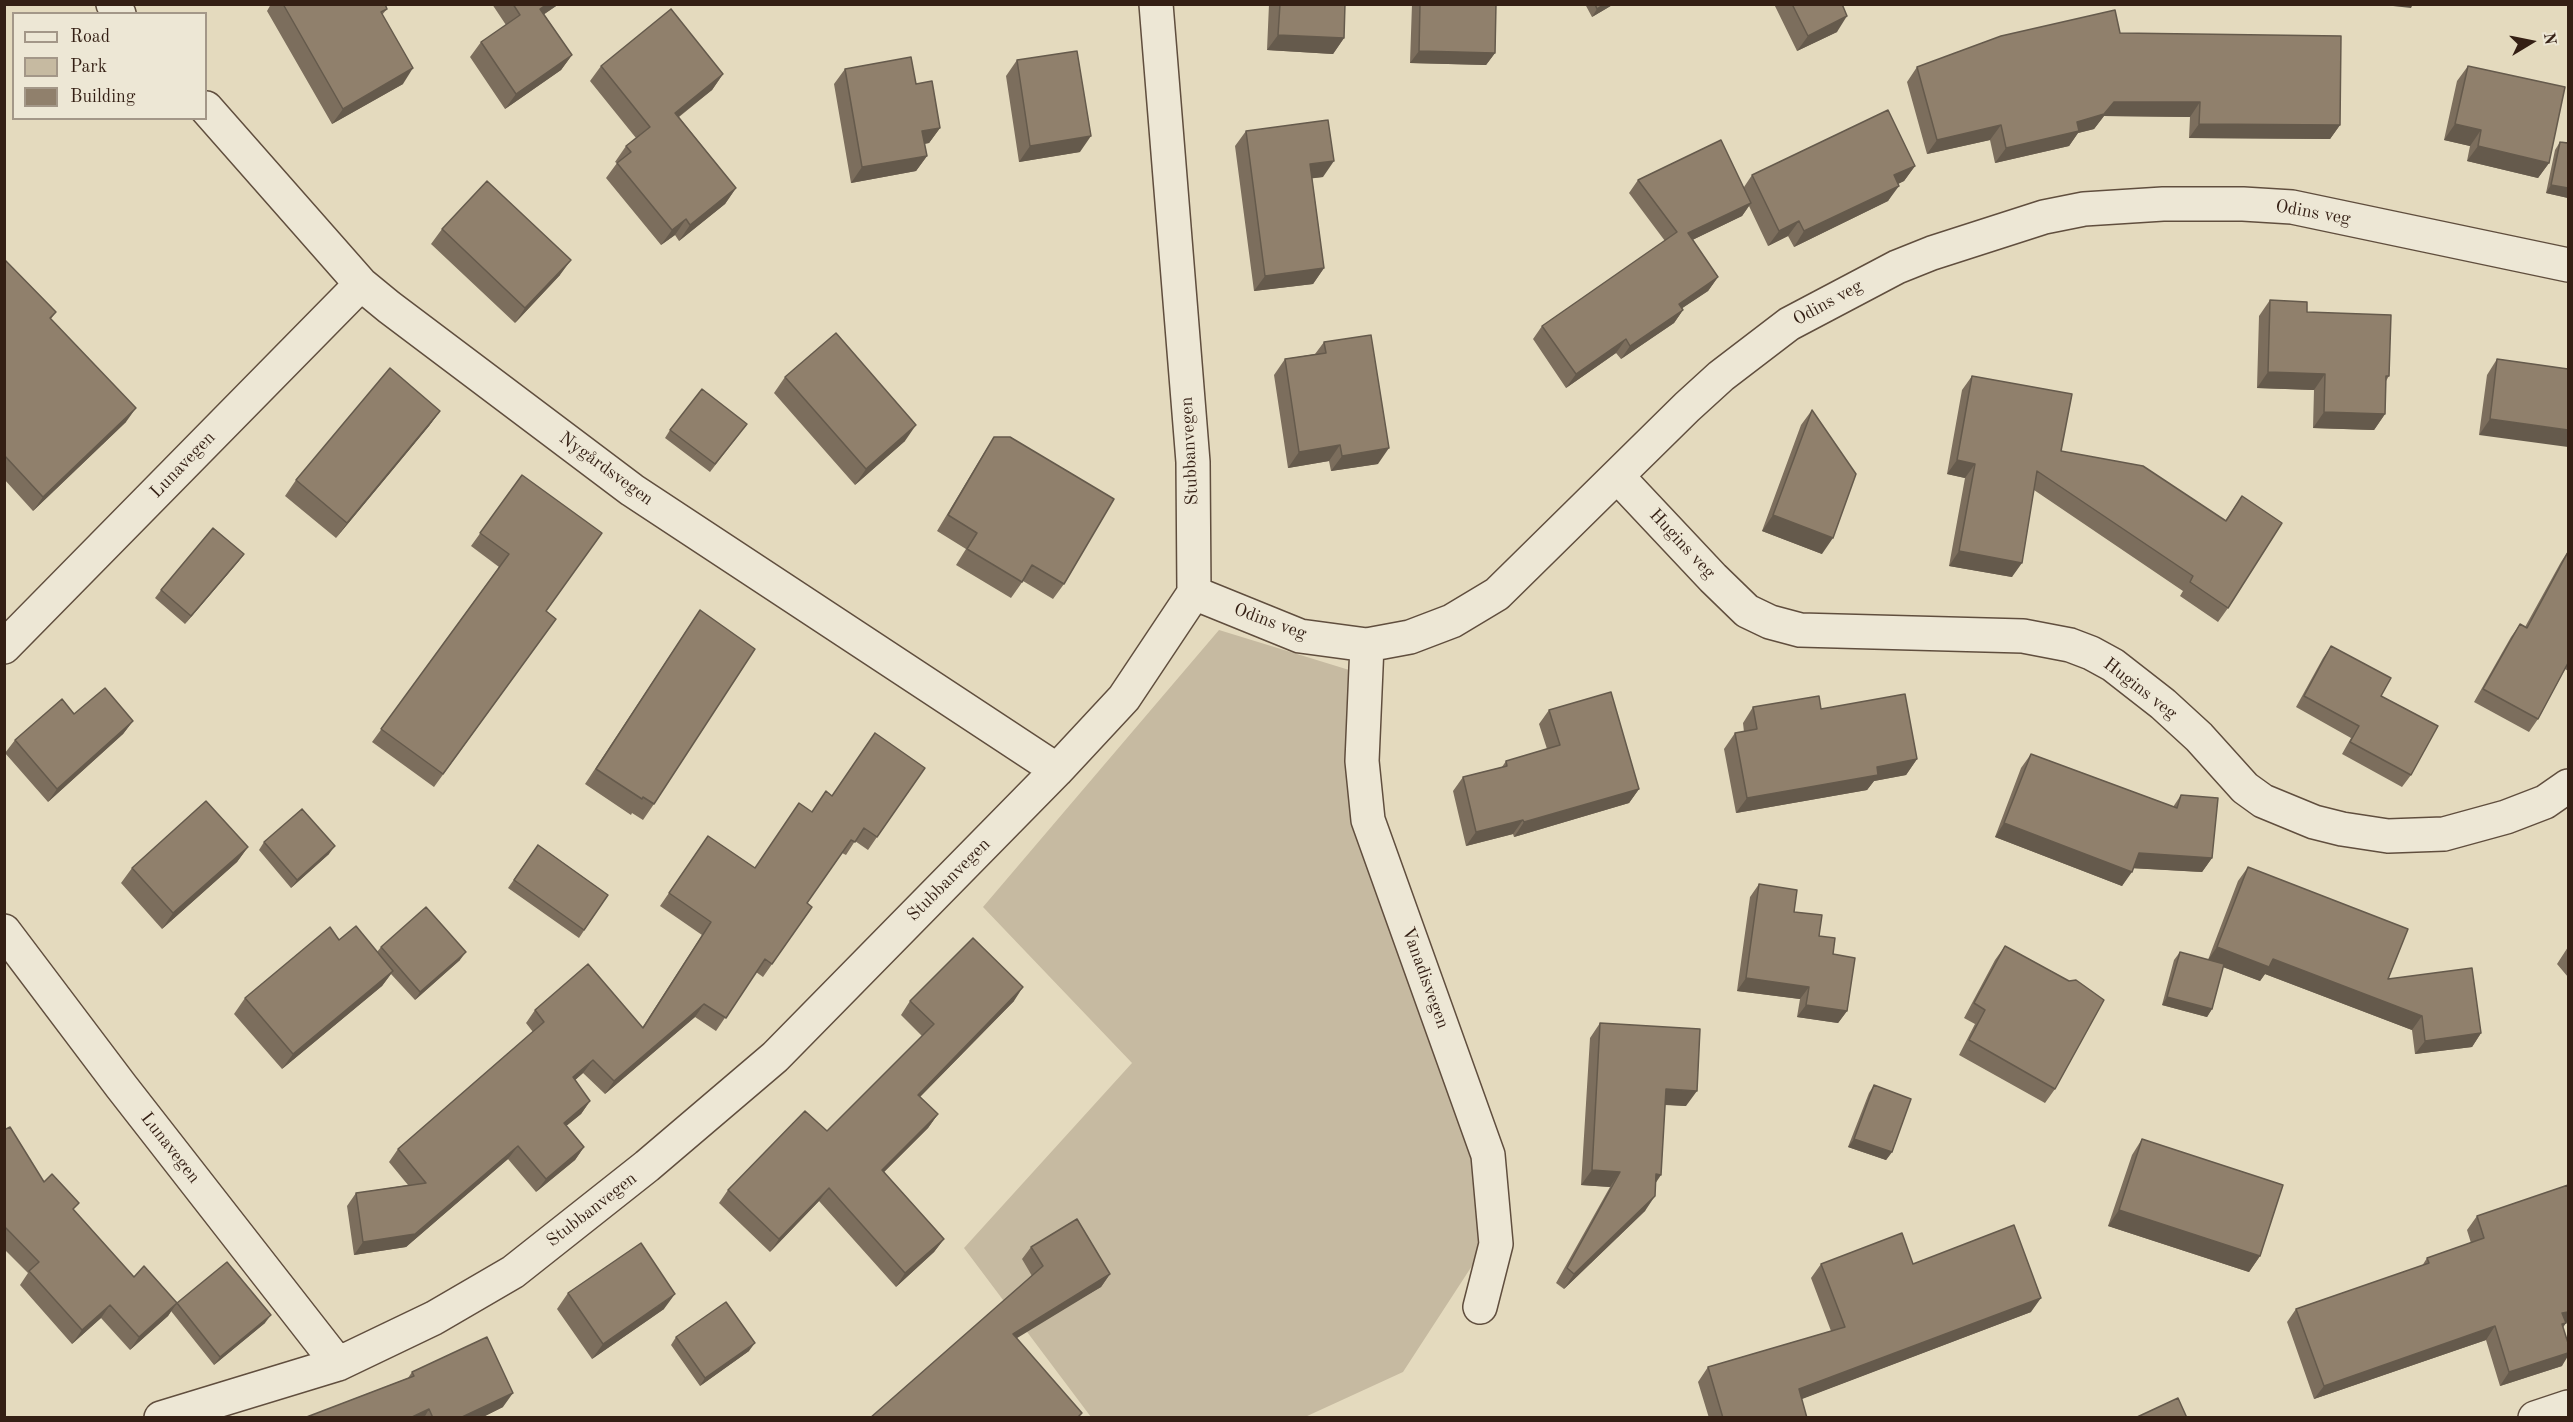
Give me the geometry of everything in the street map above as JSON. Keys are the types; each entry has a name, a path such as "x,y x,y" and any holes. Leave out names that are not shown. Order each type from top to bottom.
{"street":[{"name":"Stubbanvegen","path":"161,1418 338,1364 434,1317 513,1272 647,1166 775,1057 1057,770 1124,698 1194,593 1193,462 1156,4"},
{"name":"Nygårdsvegen","path":"207,109 361,284 389,307 632,489 1057,770"},
{"name":"Odins veg","path":"1194,593 1300,636 1367,645 1410,637 1452,621 1497,594 1721,376 1789,324 1896,267 1941,250 2044,218 2084,209 2142,204 2213,203 2292,207 2568,265"},
{"name":"Lunavegen","path":"4,647 361,284"},
{"name":"Hugins veg","path":"1618,477 1747,611 1770,622 1800,630 1838,633 2004,634 2048,640 2091,653 2114,665 2163,704 2199,737 2245,788 2271,804 2314,822 2342,830 2388,836 2444,834 2506,817 2545,802 2568,786"},
{"name":"Vanadisvegen","path":"1367,645 1362,760 1368,820 1488,1155 1496,1244 1479,1307"},
{"name":"Lunavegen","path":"4,931 121,1086 338,1364"},
{"path":"2535,1418 2568,1407"}],"green space":[{"path":"1219,630 1359,673 1365,836 1475,1132 1481,1252 1403,1372 1305,1417 1091,1417 964,1248 1132,1063 983,907"}],"building":[{"path":"283,4 385,4 387,9 381,12 413,68 343,109"},
{"path":"513,4 547,4 540,9 572,55 516,94 481,42 520,15"},
{"path":"1280,4 1345,4 1344,38 1278,35"},
{"path":"1420,4 1496,4 1495,53 1419,51"},
{"path":"1595,4 1605,4 1597,9"},
{"path":"1792,4 1842,4 1847,16 1808,36"},
{"path":"671,9 723,74 675,113 736,188 690,225 686,219 672,230 617,163 631,152 626,146 650,127 601,66"},
{"path":"2115,10 2120,33 2341,36 2340,125 2199,124 2200,102 2114,102 2104,114 2077,122 2079,131 2006,148 2001,125 1937,140 1917,67 2001,36"},
{"path":"1077,51 1091,136 1030,146 1017,60"},
{"path":"911,57 916,84 932,81 940,128 922,131 927,156 862,167 845,69"},
{"path":"2468,66 2565,87 2549,163 2478,146 2481,130 2455,124"},
{"path":"1888,110 1915,166 1894,175 1899,186 1804,231 1799,221 1779,231 1752,175"},
{"path":"1328,120 1334,161 1310,164 1324,268 1265,276 1246,131"},
{"path":"1721,140 1751,203 1688,233 1718,277 1679,304 1683,310 1630,346 1626,339 1576,374 1542,326 1677,232 1638,180"},
{"path":"2560,142 2568,143 2568,188 2551,185"},
{"path":"487,181 571,260 525,308 442,229"},
{"path":"4,259 56,312 50,318 136,408 43,497 4,455"},
{"path":"2270,300 2307,302 2307,312 2391,315 2385,414 2324,412 2325,374 2268,372"},
{"path":"836,333 916,425 866,469 785,377"},
{"path":"1371,335 1389,448 1342,456 1340,445 1299,452 1285,359 1326,353 1324,342"},
{"path":"2497,359 2568,369 2568,430 2490,419"},
{"path":"390,368 440,411 347,523 296,480"},
{"path":"1972,376 2072,394 2061,451 2143,466 2226,521 2242,496 2282,523 2228,608 2190,582 2193,576 2037,471 2022,563 1959,551 1975,464 1957,460"},
{"path":"702,389 747,424 715,464 670,430"},
{"path":"1812,410 1856,474 1833,538 1773,515"},
{"path":"994,437 1010,437 1114,499 1064,584 1032,565 1022,582 967,549 977,533 948,515"},
{"path":"522,475 602,533 546,611 556,619 443,774 381,729 509,554 480,533"},
{"path":"213,528 244,554 191,616 161,590"},
{"path":"2568,552 2568,663 2538,719 2483,689 2520,624 2527,628"},
{"path":"700,610 755,649 654,804 643,797 642,799 596,769"},
{"path":"2331,646 2391,678 2381,696 2438,726 2411,775 2350,742 2359,726 2304,696"},
{"path":"105,688 133,721 57,789 15,740 62,699 74,714"},
{"path":"1611,692 1639,789 1524,822 1523,820 1476,832 1463,777 1507,766 1506,761 1560,745 1549,710"},
{"path":"1905,694 1917,759 1877,767 1878,775 1747,798 1735,733 1757,729 1753,707 1819,696 1821,709"},
{"path":"875,733 925,768 877,837 864,828 855,842 851,840 807,903 812,907 772,964 765,959 726,1018 704,1004 614,1081 593,1060 573,1077 590,1101 564,1123 584,1147 546,1179 518,1146 415,1234 363,1242 356,1193 426,1183 398,1149 544,1022 535,1010 588,964 643,1028 711,922 669,893 708,836 755,868 799,803 812,812 826,791 832,796"},
{"path":"2031,754 2177,808 2181,795 2218,798 2212,858 2139,853 2132,872 2004,823"},
{"path":"206,801 248,847 173,913 132,868"},
{"path":"302,809 335,846 297,880 264,842"},
{"path":"538,845 608,895 584,930 514,880"},
{"path":"2248,867 2408,929 2388,979 2472,968 2481,1033 2425,1041 2422,1016 2273,959 2269,967 2217,947"},
{"path":"1759,884 1797,890 1794,912 1822,915 1819,936 1835,938 1833,954 1855,958 1847,1011 1806,1005 1809,987 1746,978"},
{"path":"426,907 466,952 420,992 381,947"},
{"path":"356,926 393,971 293,1054 245,998 330,927 339,940"},
{"path":"973,938 1023,987 918,1095 938,1114 882,1170 944,1239 905,1273 829,1188 779,1239 728,1190 805,1111 827,1131 934,1024 910,1001"},
{"path":"2005,946 2069,981 2076,980 2104,1000 2055,1089 1969,1040 1985,1010 1974,1003"},
{"path":"2180,952 2224,964 2212,1009 2167,997"},
{"path":"1600,1023 1700,1029 1697,1091 1666,1089 1661,1175 1656,1174 1655,1196 1574,1274 1567,1268 1620,1172 1592,1170"},
{"path":"1874,1085 1911,1099 1892,1152 1854,1139"},
{"path":"10,1127 44,1182 52,1174 79,1203 73,1209 134,1277 144,1266 177,1303 139,1337 110,1305 82,1330 29,1271 39,1262 4,1226 4,1130"},
{"path":"2142,1139 2283,1185 2260,1256 2119,1210"},
{"path":"2568,1185 2568,1312 2562,1313 2566,1323 2562,1324 2568,1343 2568,1353 2509,1372 2495,1326 2324,1386 2296,1309 2429,1263 2427,1258 2484,1238 2477,1216"},
{"path":"1077,1219 1110,1274 1013,1334 1082,1413 1077,1418 870,1418 1043,1266 1031,1247"},
{"path":"2014,1225 2041,1298 1799,1389 1807,1418 1723,1418 1708,1367 1845,1327 1821,1264 1902,1233 1913,1264"},
{"path":"641,1243 675,1294 603,1344 568,1293"},
{"path":"227,1262 271,1315 220,1357 177,1303"},
{"path":"726,1302 755,1343 705,1378 676,1337"},
{"path":"487,1337 513,1393 460,1418 433,1418 429,1409 410,1418 304,1418 414,1376 412,1372"},
{"path":"2178,1398 2187,1418 2135,1418"}]}
